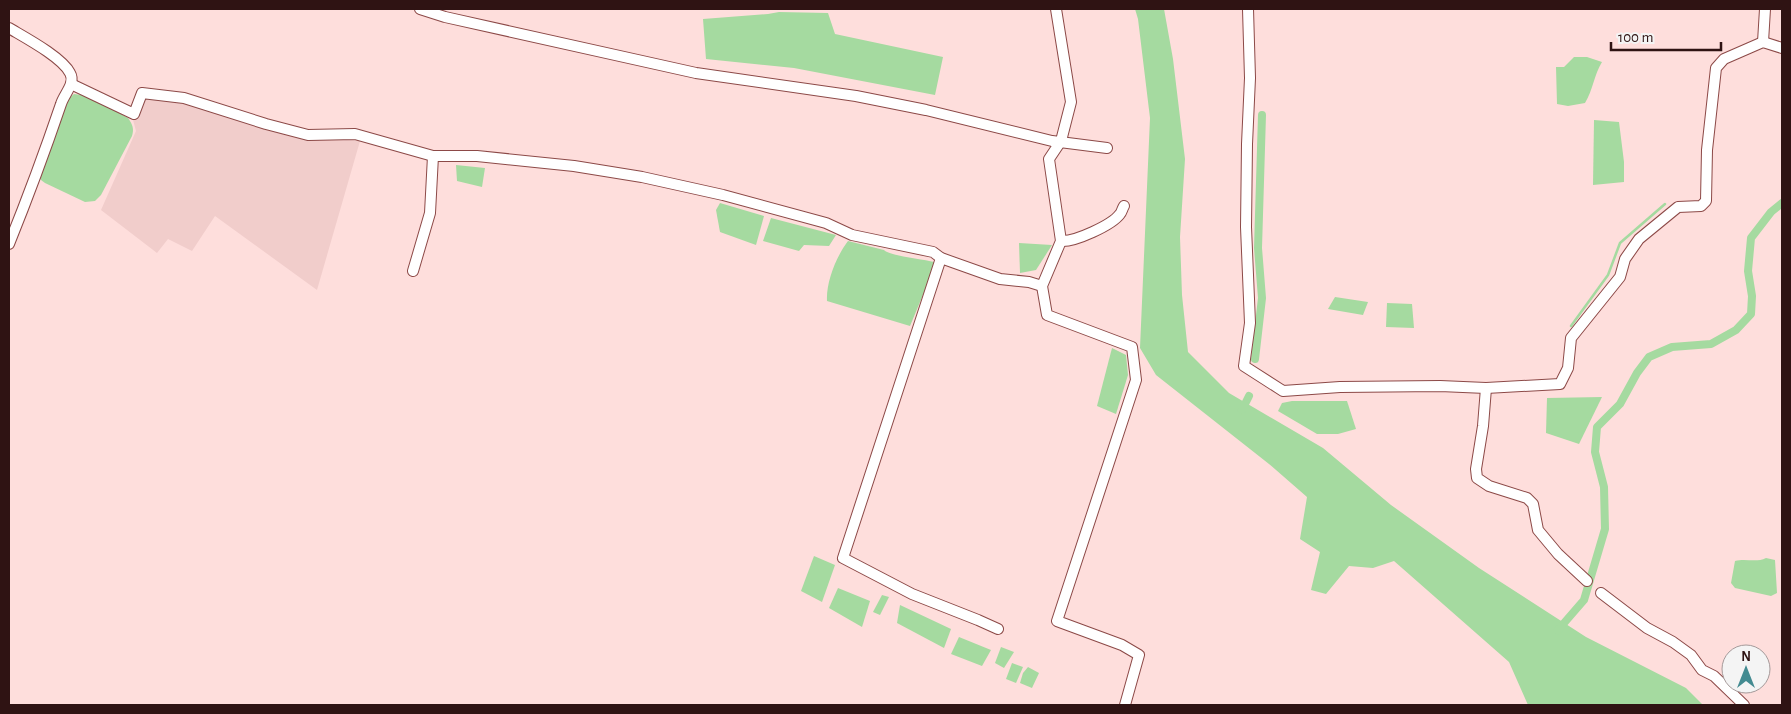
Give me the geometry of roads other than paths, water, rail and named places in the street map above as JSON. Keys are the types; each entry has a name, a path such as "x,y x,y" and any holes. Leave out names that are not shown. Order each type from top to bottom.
{"street":[{"path":"420,9 696,73 856,96 926,110 1075,145 1107,148"},
{"path":"1056,9 1071,102 1061,141 1049,159 1062,241 1042,286 1046,314 1132,347 1136,380 1057,621 1122,645 1139,655 1124,705"},
{"path":"1248,9 1250,78 1246,227 1250,323 1244,366 1283,391 1340,387 1440,386 1486,388 1560,384 1568,368 1571,338 1620,277 1625,259 1639,239 1678,207 1701,206 1706,201 1707,150 1716,68 1724,60 1763,42 1782,48"},
{"path":"1763,42 1765,9"},
{"path":"9,28 39,46 71,73 71,84 63,96 34,182 9,244"},
{"path":"71,84 134,114 142,92 184,98 308,135 355,134 433,156 477,156 574,166 642,177 723,195 826,223 852,235 933,252 941,258 1000,279 1028,282 1042,286"},
{"path":"414,271 430,213 433,156"},
{"path":"1062,241 1068,241 1100,228 1120,214 1124,206"},
{"path":"941,258 843,558 912,594 998,629"},
{"path":"1486,388 1483,426 1476,468 1477,478 1490,486 1528,498 1533,504 1538,530 1558,554 1586,581"},
{"path":"1601,593 1647,628 1673,642 1691,655 1702,670 1714,676 1744,705"}],"waterway":[{"path":"1255,359 1262,298 1258,248 1262,115"},
{"path":"1558,630 1584,600 1605,529 1604,487 1595,452 1597,427 1620,404 1637,373 1649,357 1672,347 1711,344 1736,330 1751,314 1752,296 1748,271 1751,238 1771,212 1782,203"},
{"path":"1571,326 1608,275 1620,243 1665,204"},
{"path":"1242,410 1249,396"}]}
